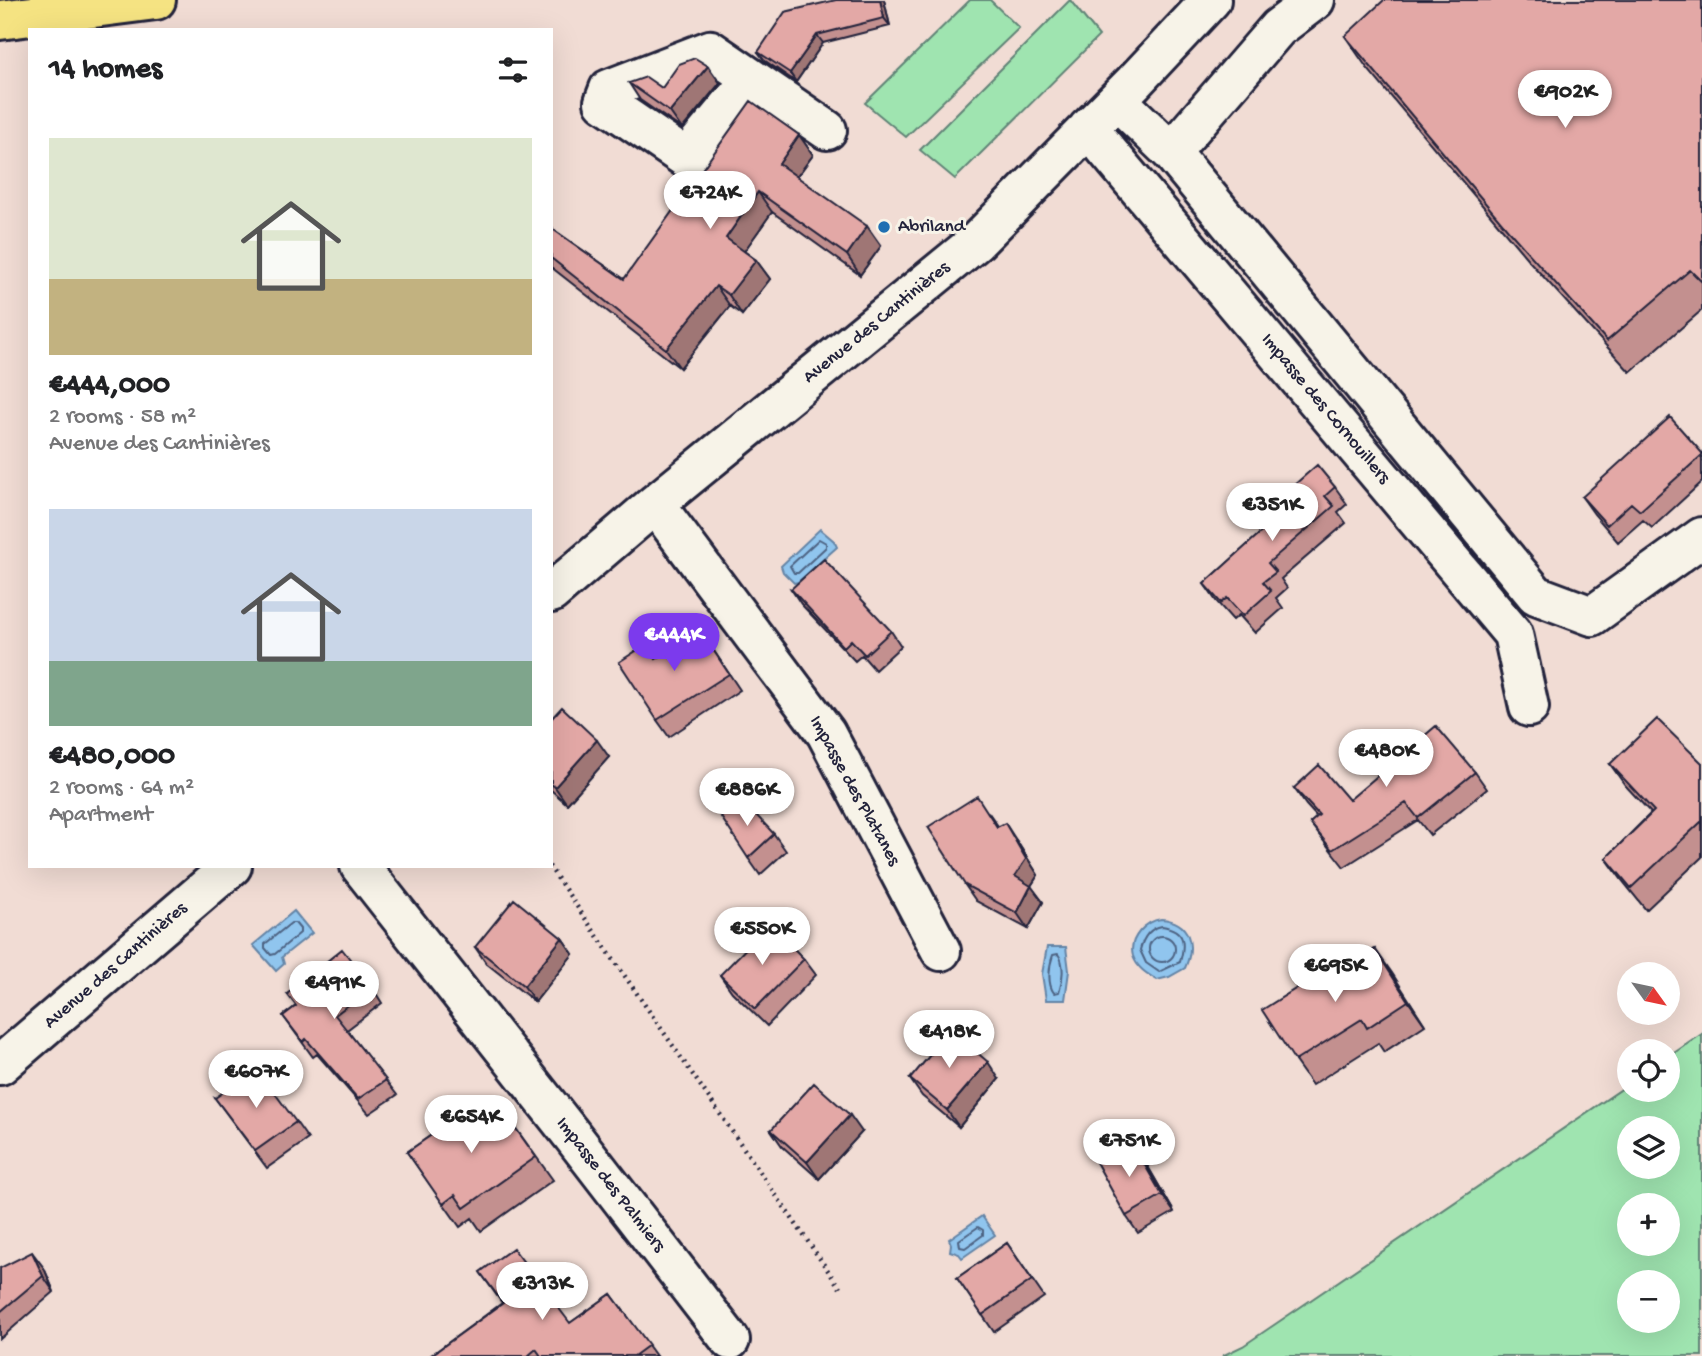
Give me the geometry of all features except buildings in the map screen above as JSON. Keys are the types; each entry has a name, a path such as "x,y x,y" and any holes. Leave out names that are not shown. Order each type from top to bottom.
{"highway":[{"path":"0,20 156,0"}],"street":[{"name":"Avenue des Cantinières","path":"553,591 655,504 976,242 1211,0"},
{"path":"1171,152 1278,29 1315,0"},
{"path":"752,79 827,130"},
{"path":"1116,100 1171,152 1536,595 1592,616 1702,537"},
{"name":"Impasse des Cornouillers","path":"1088,128 1513,634 1529,706"},
{"name":"Impasse des Platanes","path":"655,504 826,733 941,951"},
{"name":"Avenue des Cantinières","path":"0,1065 230,868"},
{"name":"Impasse des Palmiers","path":"362,868 730,1340"}],"path":[{"path":"550,868 840,1288"}],"green space":[{"path":"970,0 990,0 1019,28 906,137 865,103"},
{"path":"1070,0 1099,36 955,179 920,150"},
{"path":"1702,1034 1702,1356 1222,1356 1243,1346 1617,1092 1617,1102 1680,1102 1680,1049"}],"water":[{"path":"820,529 837,547 794,583 781,566"},
{"path":"294,911 312,933 282,957 284,964 276,971 253,945"},
{"path":"1161,919 1179,924 1188,936 1190,951 1185,968 1157,980 1140,967 1132,949 1136,937 1144,927"},
{"path":"1047,947 1066,947 1069,971 1065,1000 1046,1000 1042,974"},
{"path":"982,1216 995,1235 962,1258 950,1251 949,1239"}],"place":[{"name":"Abriland","path":"884,227"}]}
